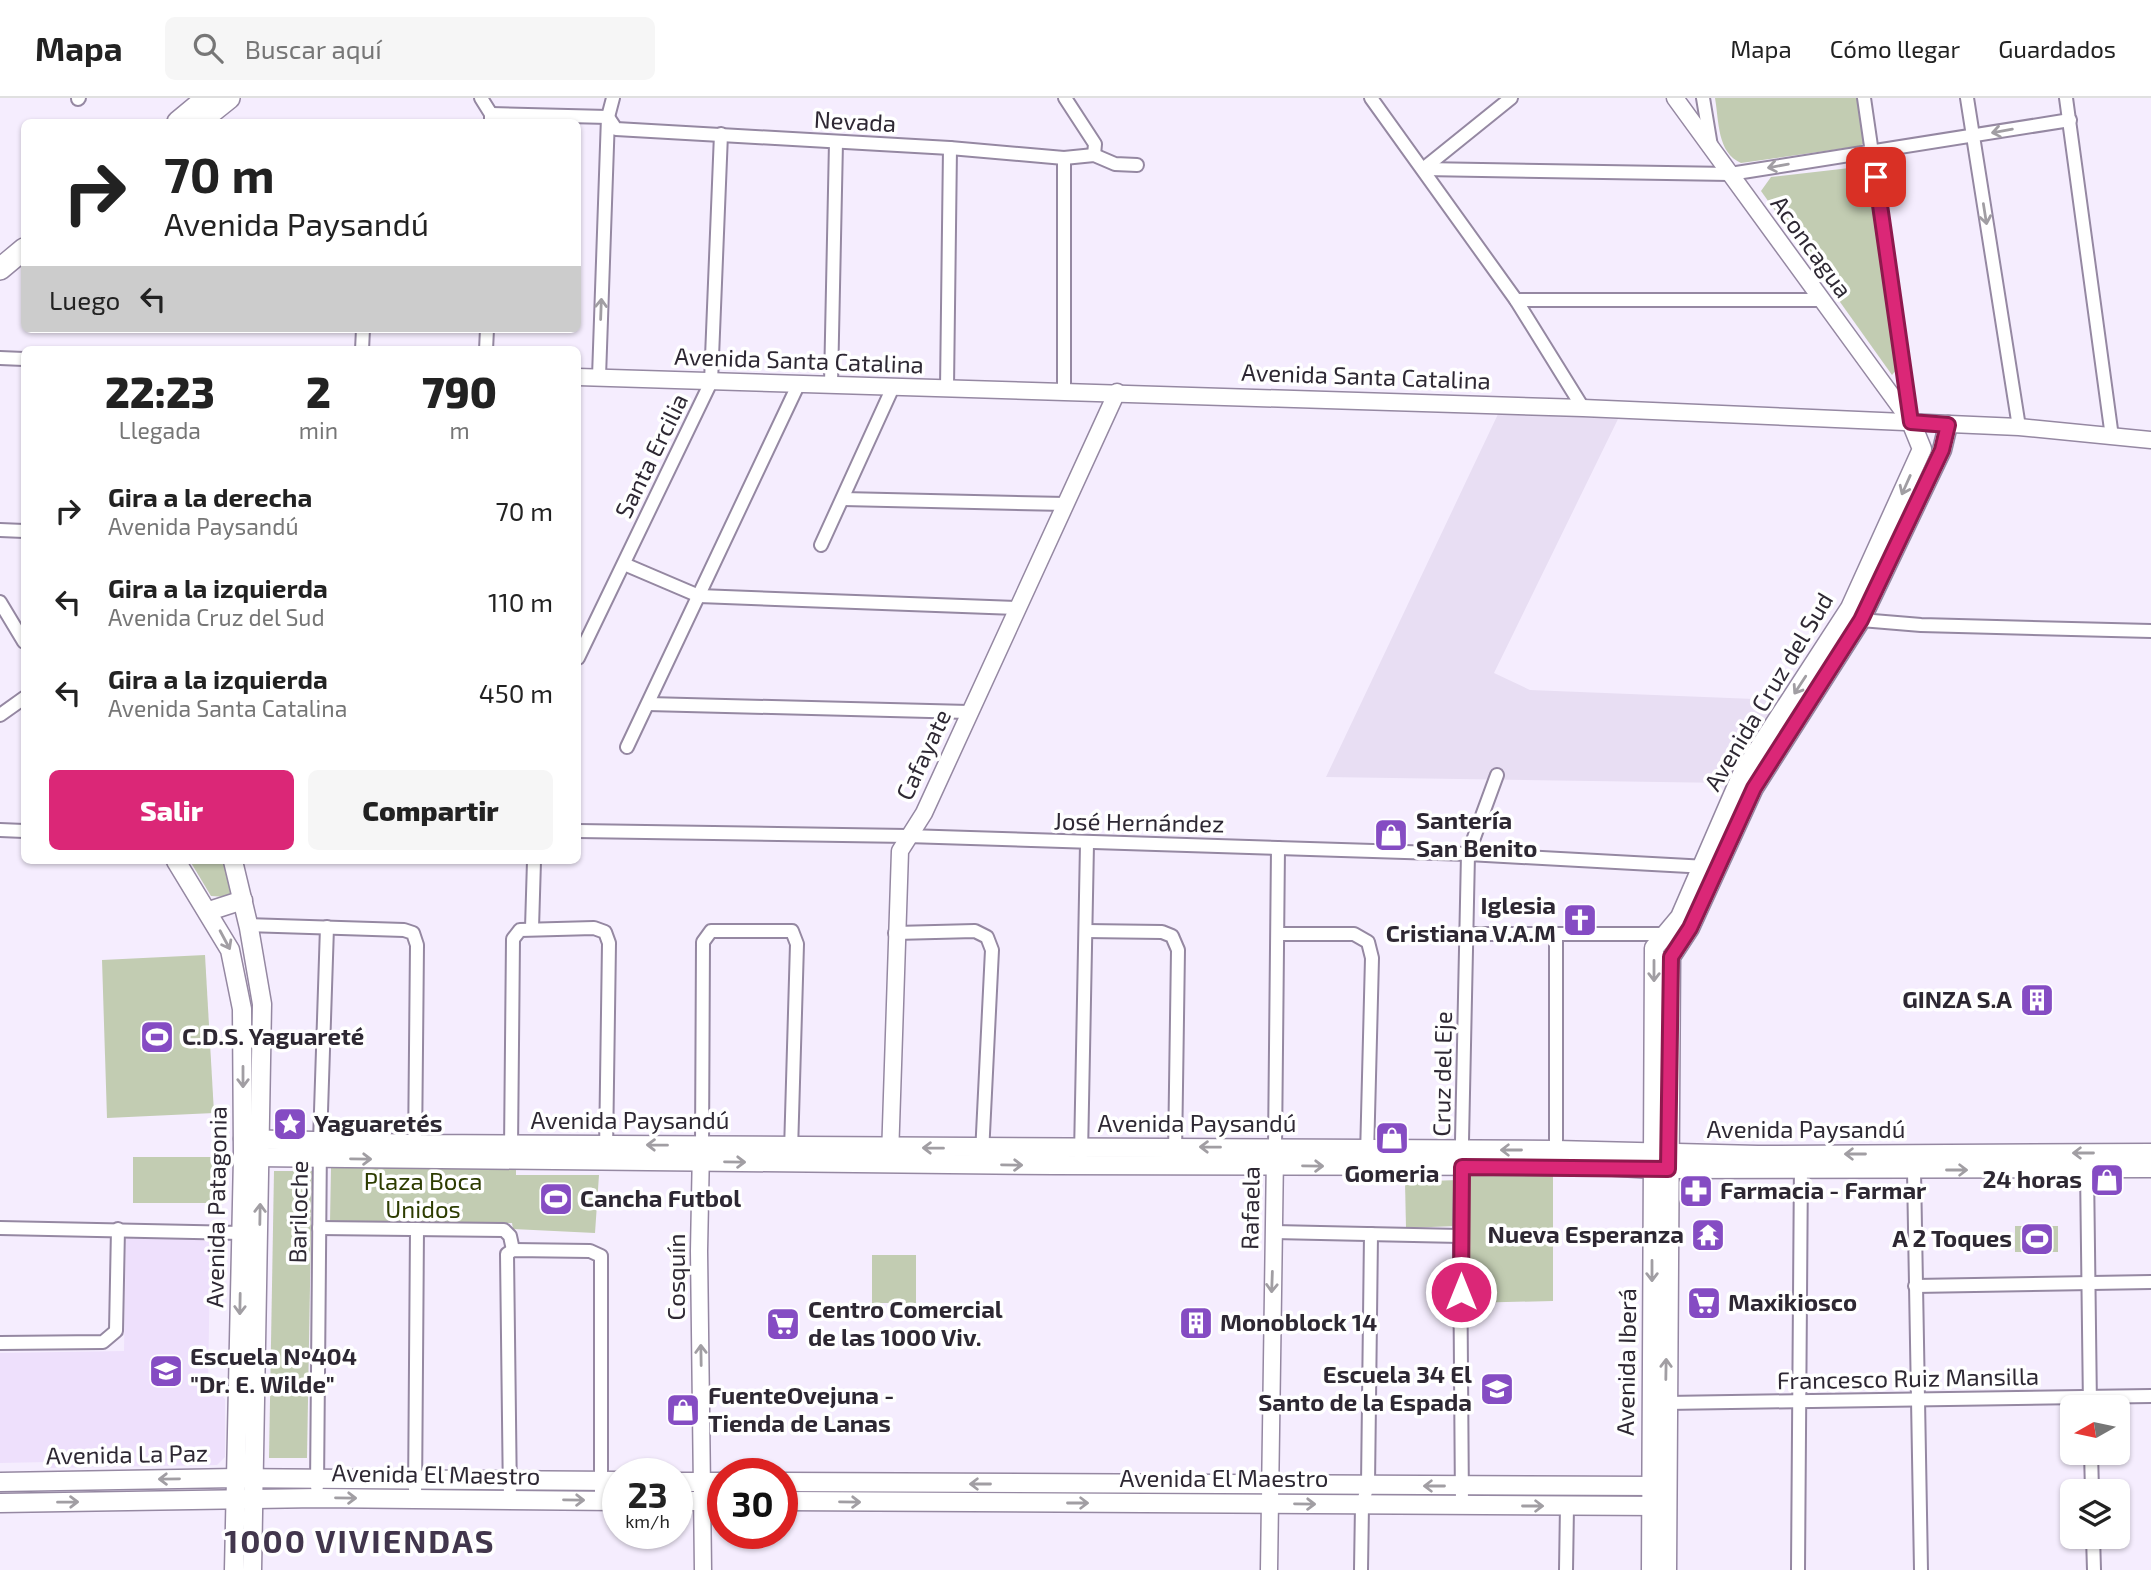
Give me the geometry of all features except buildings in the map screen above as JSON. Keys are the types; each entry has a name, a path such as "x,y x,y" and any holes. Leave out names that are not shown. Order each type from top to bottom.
{"main road":[{"path":"183,119 216,100"},
{"path":"202,119 216,100"},
{"path":"0,269 21,252"},
{"path":"0,283 21,266"},
{"name":"Avenida Cruz del Sud","path":"1660,1162 1671,957 1690,928 1742,774 1850,608 1922,449 1911,422"},
{"name":"Avenida Cruz del Sud","path":"1660,1162 1654,948 1680,917 1754,788 1861,620 1942,450 1948,425"},
{"name":"Avenida Patagonia","path":"178,864 209,911 230,950 242,1009 252,1149 246,1478 234,1570"},
{"name":"Avenida Patagonia","path":"234,864 262,1004 252,1149 242,1233 246,1478"},
{"path":"209,911 243,900"},
{"name":"Avenida Paysandú","path":"511,1153 606,1144 701,1154"},
{"name":"Avenida Paysandú","path":"1081,1157 1175,1147 1275,1156 1557,1158 1660,1162 1800,1162 2151,1153"},
{"name":"Avenida Paysandú","path":"252,1149 511,1153 606,1163 701,1154 791,1154 1081,1157 1174,1166 1275,1156"},
{"name":"Avenida Iberá","path":"1658,1486 1666,1403 1660,1162"},
{"name":"Avenida Iberá","path":"1651,1570 1658,1506 1660,1162"},
{"name":"Avenida Paysandú","path":"1800,1162 1913,1171 2151,1168"},
{"name":"Avenida El Maestro","path":"246,1478 602,1481"},
{"name":"Avenida La Paz","path":"0,1482 246,1478"},
{"name":"Avenida El Maestro","path":"798,1482 1269,1494 1362,1505 1658,1506"},
{"name":"Avenida El Maestro","path":"798,1501 1269,1494 1368,1486 1658,1486"},
{"path":"693,1487 707,1493"},
{"path":"693,1495 707,1490"},
{"name":"Avenida El Maestro","path":"244,1500 318,1498 602,1501"},
{"name":"Avenida Patagonia","path":"244,1500 251,1570"},
{"name":"Avenida La Paz","path":"0,1503 244,1500"},
{"name":"Avenida Iberá","path":"1658,1506 1667,1570"}],"street":[{"path":"481,98 491,118"},
{"path":"599,377 608,117 613,98"},
{"path":"1371,98 1516,300 1583,408"},
{"path":"1423,169 1511,98"},
{"name":"Aconcagua","path":"1675,98 1911,422"},
{"path":"1703,98 1712,149"},
{"path":"1864,98 1911,422"},
{"path":"1967,98 2019,427"},
{"path":"2066,98 2112,437"},
{"path":"1072,101 1095,144 1094,155"},
{"name":"Nevada","path":"491,118 608,117 616,129 950,148 1064,158 1094,155 1115,164 1137,165"},
{"path":"1423,169 1730,174 2070,120"},
{"name":"Santa Ercilia","path":"581,652 710,382 721,134"},
{"path":"831,384 836,142"},
{"path":"947,388 950,148"},
{"path":"1064,158 1064,390"},
{"path":"1516,300 1822,300"},
{"path":"0,358 21,359"},
{"name":"Avenida Santa Catalina","path":"581,377 1583,408 2019,427 2151,440"},
{"path":"627,747 799,383"},
{"path":"821,545 893,387"},
{"name":"Cafayate","path":"890,1155 895,933 900,851 907,835 924,813 1016,608 1118,392"},
{"path":"843,499 1066,504"},
{"path":"0,530 21,531"},
{"path":"624,564 699,596 1016,608"},
{"path":"0,603 21,637"},
{"path":"1861,620 1921,625 2151,631"},
{"path":"0,715 21,700"},
{"path":"648,704 969,712"},
{"name":"Cruz del Eje","path":"1462,1506 1460,1236 1468,854 1497,775"},
{"path":"0,830 21,831"},
{"name":"José Hernández","path":"581,831 907,835 1087,844 1468,854 1709,867"},
{"path":"1081,1157 1087,844"},
{"name":"Rafaela","path":"1269,1570 1278,848"},
{"path":"526,929 534,864"},
{"path":"248,925 404,930 413,933 417,945 415,1152"},
{"name":"Bariloche","path":"318,1498 320,1150 327,927"},
{"path":"511,1153 513,939 526,929 594,928 604,932 610,943 606,1163"},
{"name":"Cosquín","path":"703,1570 699,1251 703,942 711,931 792,931 797,944 791,1154"},
{"path":"895,933 975,931 987,937 992,950 982,1156"},
{"path":"1086,931 1162,932 1172,936 1178,950 1174,1166"},
{"path":"1278,934 1354,934 1368,942 1372,958 1367,1158"},
{"path":"1467,934 1666,934"},
{"path":"1556,935 1557,1158"},
{"path":"1798,1570 1801,1402 1800,1162"},
{"path":"2087,1169 2090,1395"},
{"path":"1913,1171 1921,1570"},
{"path":"0,1228 242,1233"},
{"path":"320,1228 504,1230 510,1236 510,1500"},
{"path":"0,1343 103,1342 116,1331 118,1229"},
{"path":"415,1499 417,1229"},
{"path":"1274,1233 1460,1236"},
{"path":"1361,1570 1362,1505 1368,1486 1371,1234"},
{"path":"510,1252 590,1251 601,1256 608,1458"},
{"path":"1915,1286 2151,1282"},
{"name":"Francesco Ruiz Mansilla","path":"2130,1398 2151,1396"},
{"name":"Francesco Ruiz Mansilla","path":"1666,1403 1918,1400 2060,1402"},
{"path":"1566,1570 1567,1506"},
{"path":"2093,1549 2094,1570"}],"shaded area":[{"path":"1499,412 1618,419 1494,673 1530,690 1779,700 1728,783 1326,777"},
{"path":"126,1237 224,1238 224,1257 210,1257 208,1392 217,1392 225,1399 225,1457 217,1465 48,1468 48,1462 0,1463 0,1353 124,1351"}],"green space":[{"path":"1715,98 1861,98 1865,142 1860,146 1741,163 1727,152 1723,144"},
{"path":"1867,166 1899,367 1892,375 1761,191 1771,177"},
{"path":"192,864 228,864 233,891 227,897 211,896"},
{"name":"C.D.S. Yaguareté","path":"205,955 214,1113 107,1118 102,960"},
{"path":"133,1157 215,1157 215,1203 133,1203"},
{"name":"Plaza Boca Unidos","path":"331,1168 516,1168 516,1175 599,1175 595,1233 513,1229 512,1223 330,1222"},
{"path":"1553,1170 1553,1301 1466,1303 1464,1171"},
{"path":"274,1171 312,1171 307,1458 269,1458"},
{"path":"1457,1180 1457,1226 1406,1228 1405,1182"},
{"name":"A 2 Toques","path":"2015,1226 2058,1226 2058,1252 2015,1252"},
{"path":"872,1255 916,1255 916,1303 872,1303"}],"place":[{"name":"Santería San Benito","path":"1391,835"},
{"name":"Iglesia Cristiana V.A.M","path":"1580,920"},
{"name":"GINZA S.A","path":"2037,1000"},
{"name":"C.D.S. Yaguareté","path":"157,1037"},
{"name":"Yaguaretés","path":"290,1124"},
{"name":"Gomeria","path":"1392,1138"},
{"name":"24 horas","path":"2107,1180"},
{"name":"Farmacia - Farmar","path":"1696,1191"},
{"name":"Cancha Futbol","path":"556,1199"},
{"name":"Nueva Esperanza","path":"1708,1235"},
{"name":"A 2 Toques","path":"2037,1239"},
{"name":"Maxikiosco","path":"1704,1303"},
{"name":"Monoblock 14","path":"1196,1323"},
{"name":"Centro Comercial de las 1000 Viv.","path":"783,1324"},
{"name":"Escuela Nº404 \"Dr. E. Wilde\"","path":"166,1371"},
{"name":"Escuela 34 El Santo de la Espada","path":"1497,1389"},
{"name":"FuenteOvejuna - Tienda de Lanas","path":"683,1410"}],"district":[{"name":"1000 VIVIENDAS","path":"360,1542"}],"route":[{"path":"1461,1292 1462,1167 1604,1166 1668,1169 1671,957 1690,928 1754,788 1861,620 1942,450 1948,425 1911,422 1876,177"}]}
